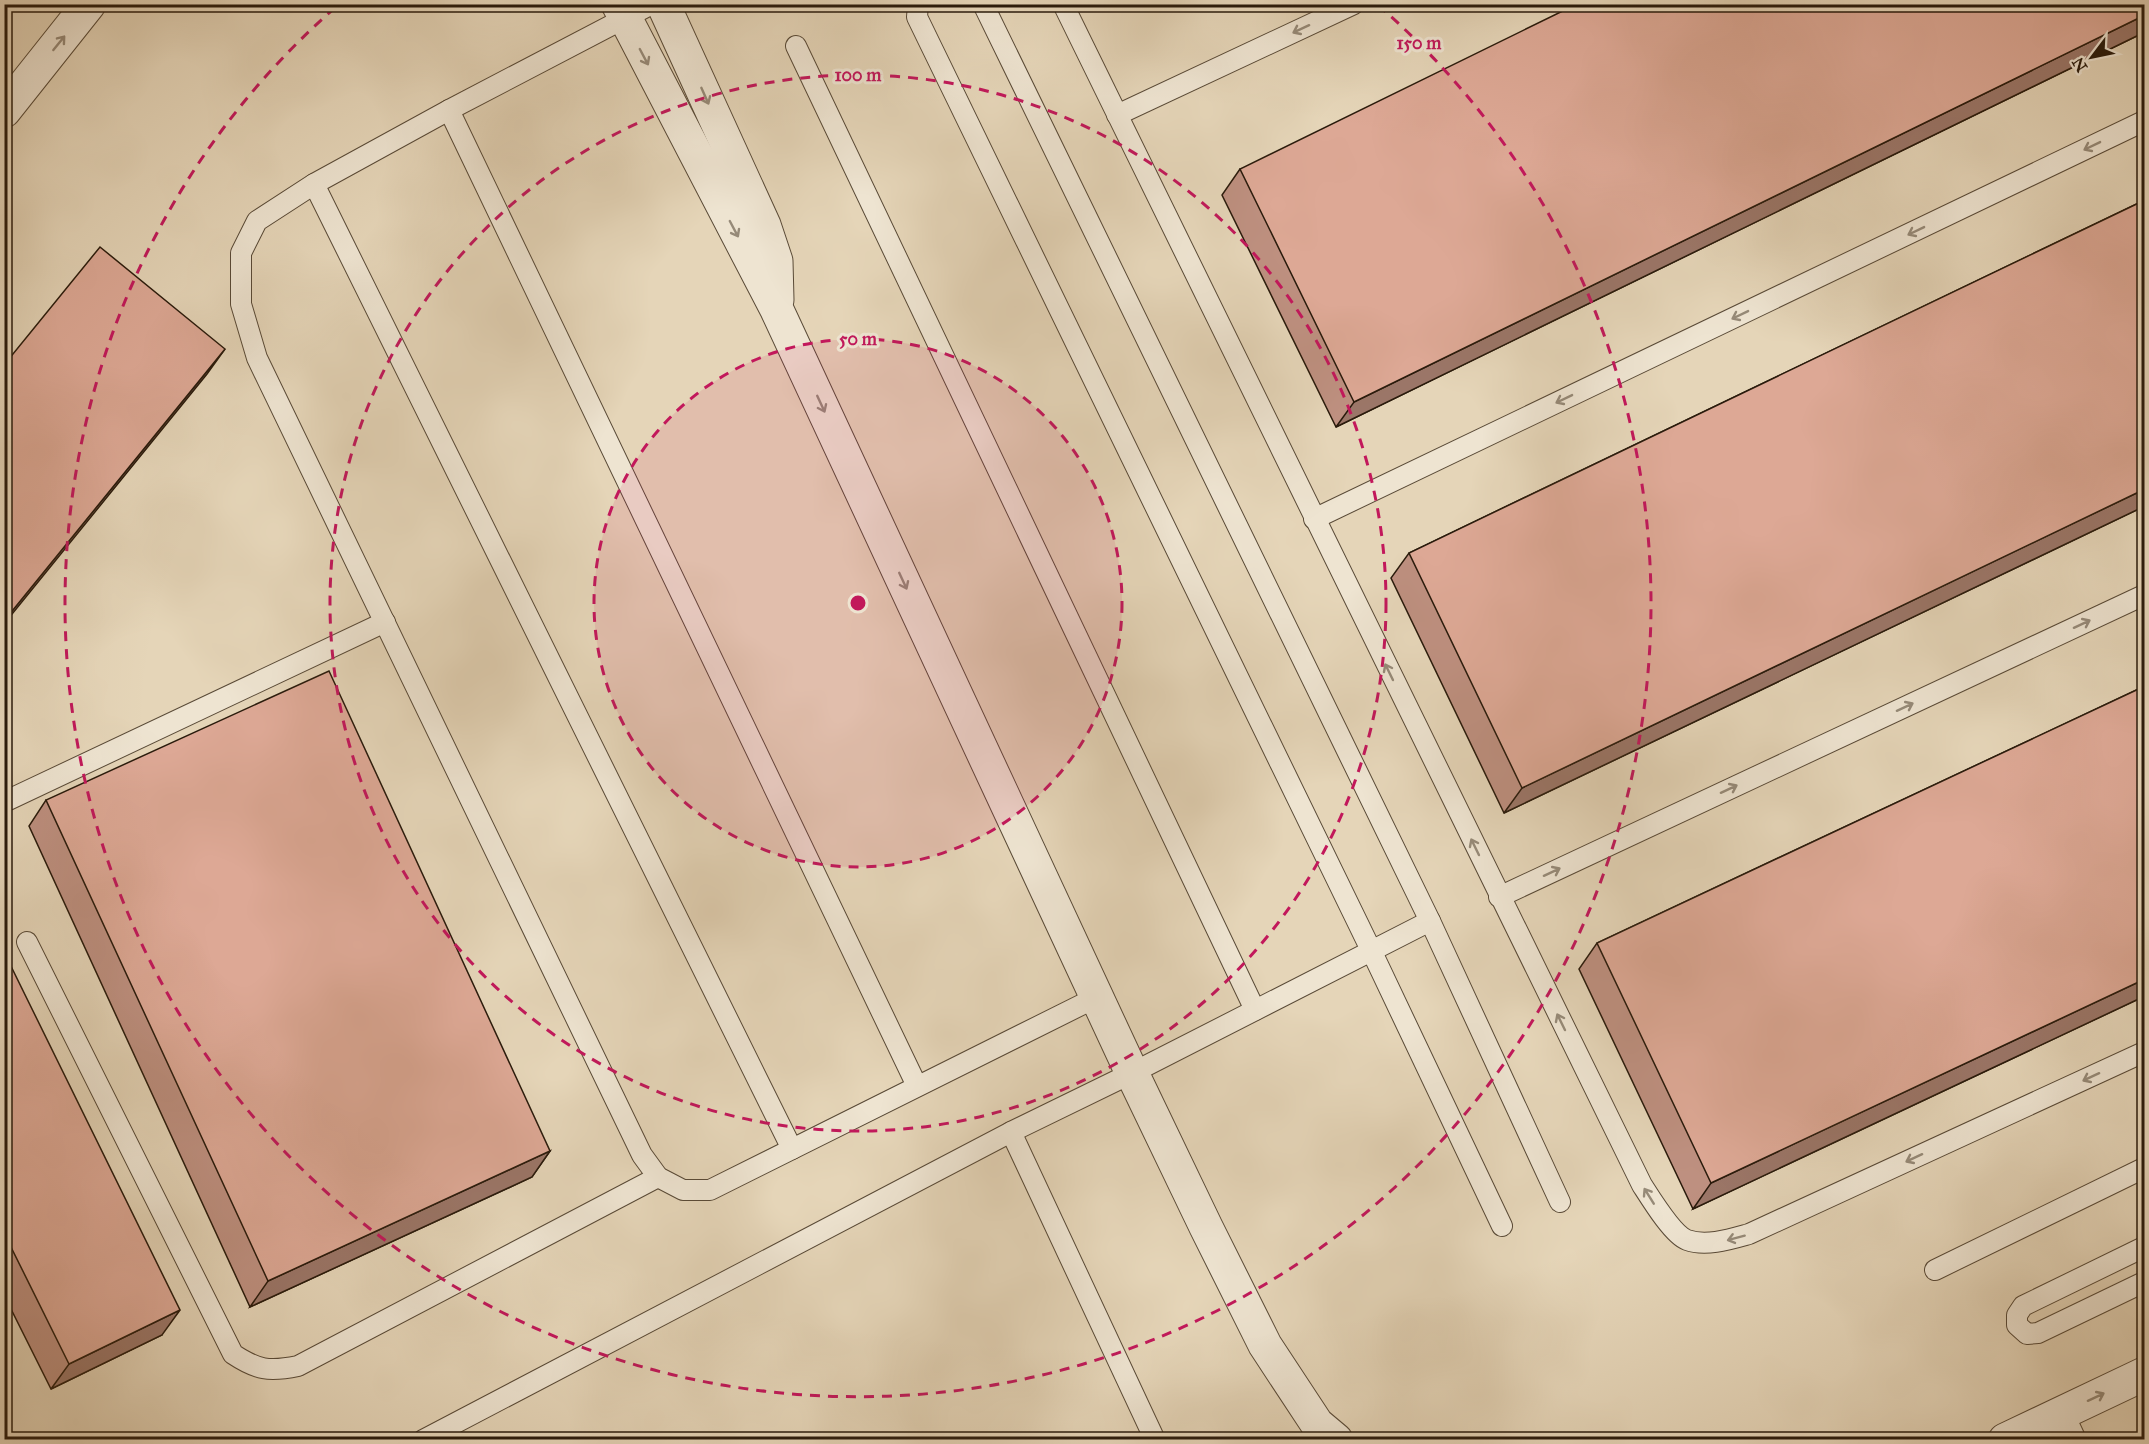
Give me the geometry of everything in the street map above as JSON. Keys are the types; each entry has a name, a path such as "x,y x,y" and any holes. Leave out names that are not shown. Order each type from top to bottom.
{"street":[{"path":"4,111 90,4"},
{"path":"663,4 764,225 776,261 777,310"},
{"path":"632,10 777,310 1132,1073 1265,1345 1319,1434"},
{"path":"2005,1440 2069,1426 2145,1374"}],"lane":[{"path":"918,4 917,17 1371,950 1502,1226"},
{"path":"983,4 1430,921 1560,1202"},
{"path":"1063,4 1499,897 1642,1185 1662,1217 1686,1240 1717,1243 1749,1234 2145,1052"},
{"path":"1117,115 1354,4"},
{"path":"632,10 314,184 257,221 242,253 241,304 257,358 642,1155 658,1176 684,1190 710,1190 1097,997"},
{"path":"796,46 1255,1010"},
{"path":"449,110 917,1086"},
{"path":"1314,519 2145,121"},
{"path":"314,184 792,1149"},
{"path":"1499,897 2145,595"},
{"path":"4,802 385,622"},
{"path":"423,1440 1011,1132 1430,921"},
{"path":"27,942 233,1354 251,1366 276,1371 298,1366 658,1176"},
{"path":"1011,1132 1155,1440"},
{"path":"1935,1270 2145,1168"},
{"path":"2145,1248 2023,1306 2017,1315 2017,1325 2027,1334 2038,1334 2145,1282"}],"building":[{"path":"1577,4 2145,4 2145,15 1354,402 1240,169"},
{"path":"2145,200 2145,489 1522,788 1409,553"},
{"path":"100,247 225,349 4,621 4,365"},
{"path":"329,671 550,1151 268,1281 46,800"},
{"path":"2145,686 2145,979 1711,1183 1597,943"},
{"path":"4,952 180,1310 69,1364 4,1233"}]}
